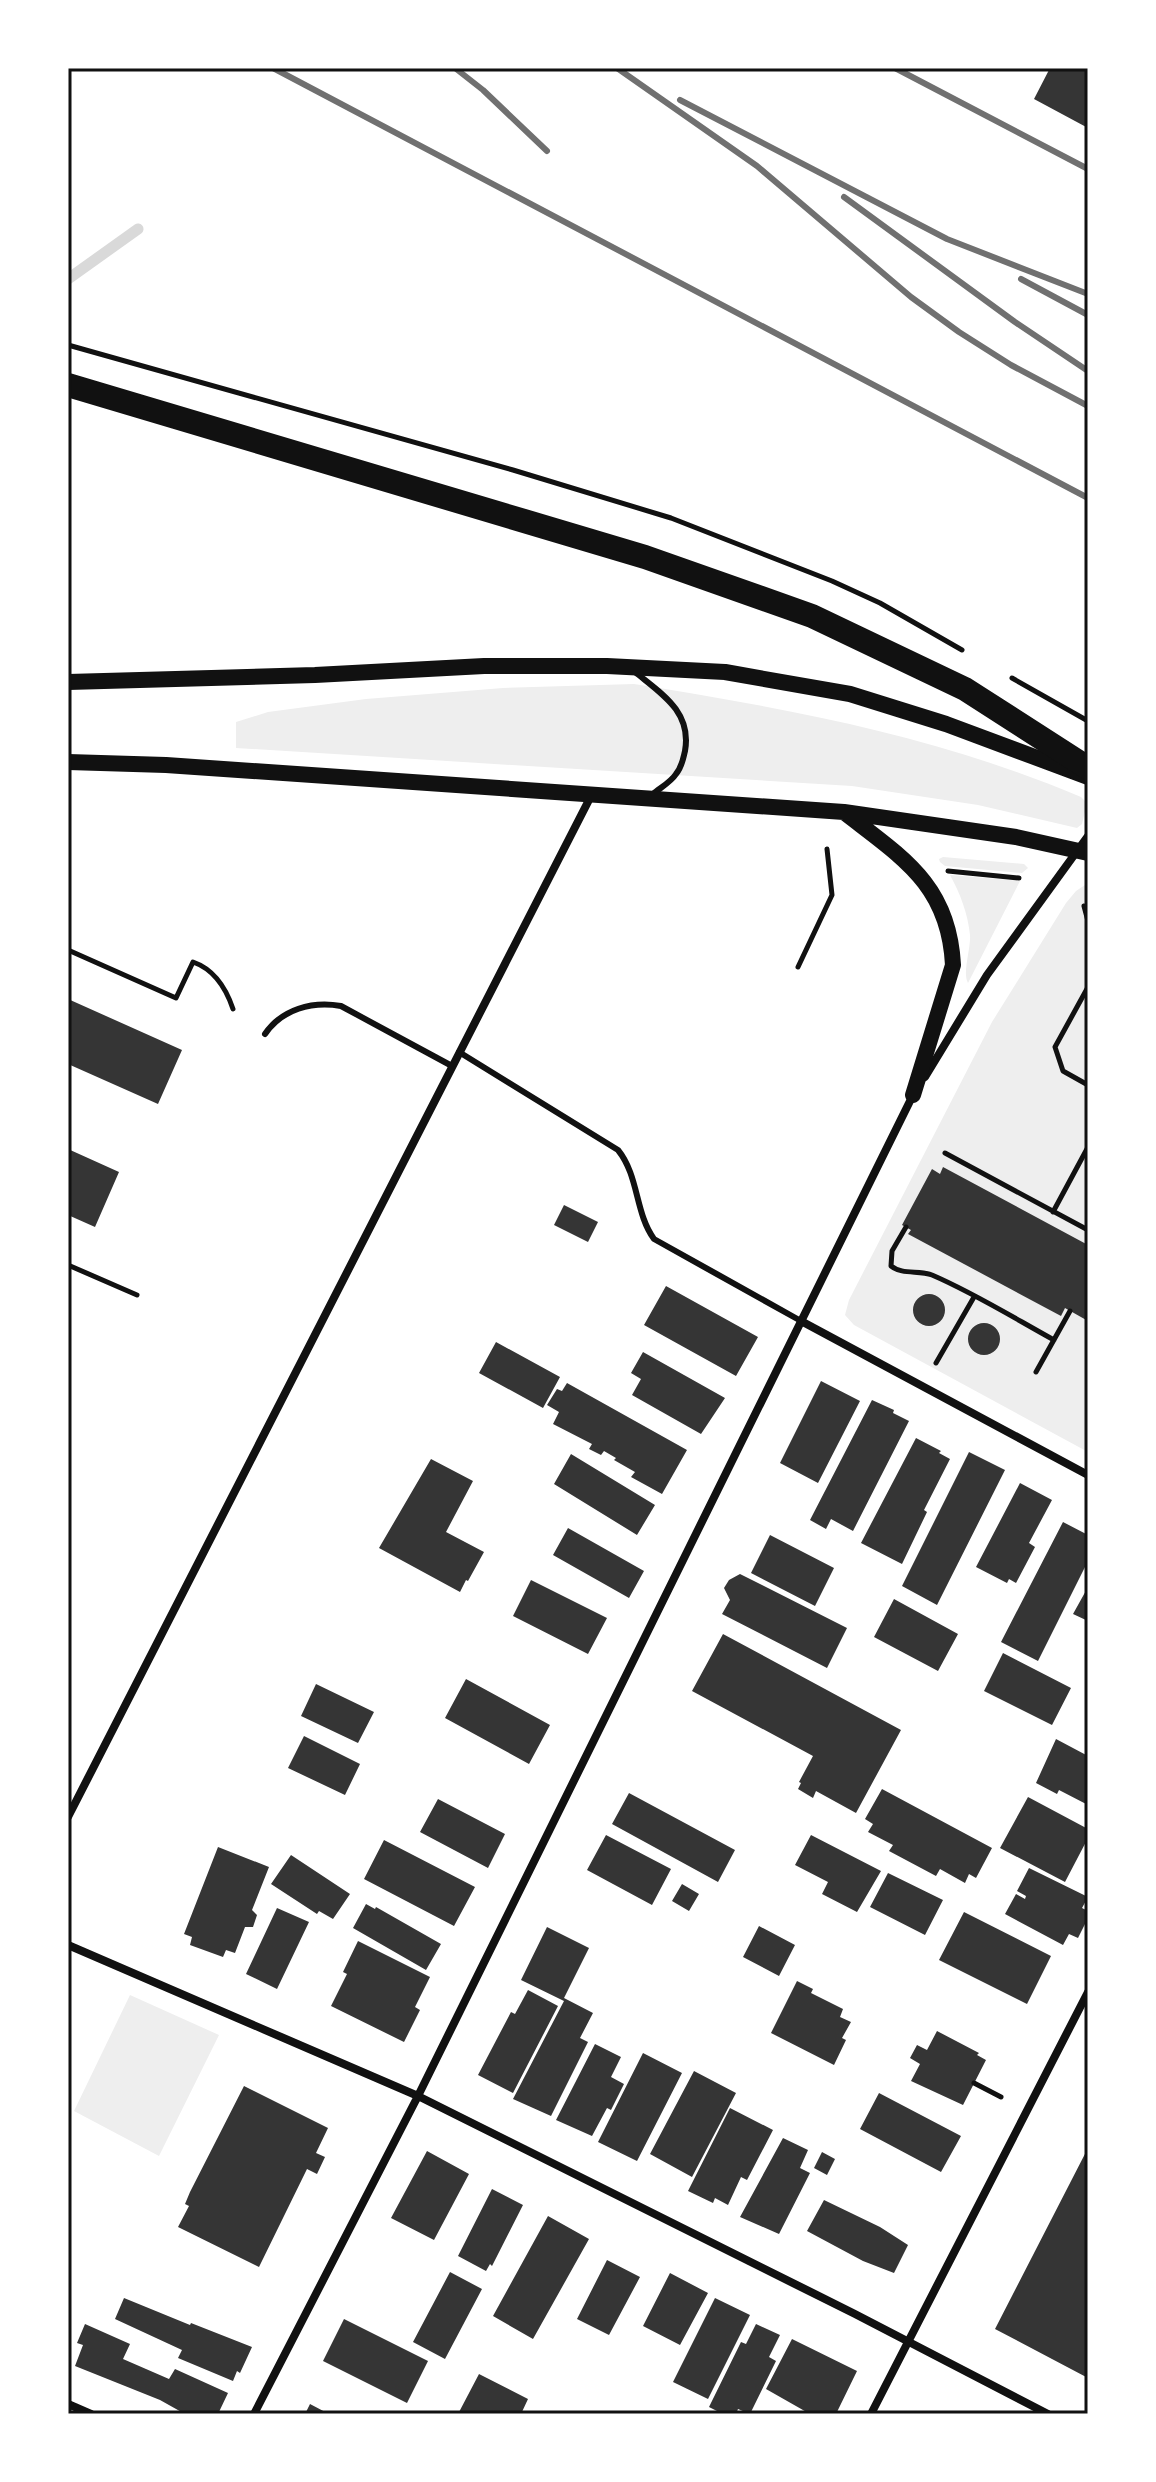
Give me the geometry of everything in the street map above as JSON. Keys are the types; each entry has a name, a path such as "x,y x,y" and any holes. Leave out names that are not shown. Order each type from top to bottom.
{"highway":[{"path":"68,385 645,557 812,616 965,689 1088,768"}],"main road":[{"path":"68,682 315,675 484,666 628,667 725,672 850,694 946,724 1088,777"},
{"path":"68,762 166,765 844,812 1085,846"},
{"path":"844,812 904,859 930,886 946,921 953,965 913,1095"}],"street":[{"path":"68,1817 592,793"},
{"path":"254,2414 418,2096 913,1095 987,975 1085,846"},
{"path":"801,1321 1088,1475"},
{"path":"68,1945 418,2096 1048,2414"},
{"path":"871,2414 1088,1992"},
{"path":"68,2404 91,2414"}],"lane":[{"path":"628,667 660,693 686,725 683,763 675,776 650,797"},
{"path":"265,1034 283,1015 301,1007 325,1003 352,1009 452,1066"},
{"path":"459,1052 618,1150 630,1169 645,1222 654,1239 801,1321"}],"path":[{"path":"68,345 513,470 671,518 783,560 880,603"},
{"path":"798,967 832,895 827,849"},
{"path":"948,871 1019,878"},
{"path":"1084,906 1088,921"},
{"path":"68,950 176,998 193,962 214,975 233,1009"},
{"path":"1088,987 1055,1047 1063,1071 1088,1085"},
{"path":"1053,1212 1088,1147"},
{"path":"945,1153 1088,1230"},
{"path":"906,1227 892,1251 891,1266 896,1270 926,1273 1054,1340"},
{"path":"68,1265 137,1295"},
{"path":"936,1363 974,1297"},
{"path":"1036,1372 1070,1311"},
{"path":"974,2083 1001,2097"}],"shaded area":[{"path":"634,684 805,714 971,757 1081,797 1087,803 1082,824 1077,828 978,805 852,786 236,748 236,722 268,712 366,699 503,688"},
{"path":"939,859 1024,864 1028,868 1022,873 945,866"},
{"path":"950,875 1020,881 968,983 969,927"},
{"path":"1088,883 1088,1452 854,1325 845,1315 849,1300 992,1022 1066,903"},
{"path":"130,1995 219,2035 159,2156 74,2111"}],"building":[{"path":"1050,68 1088,68 1088,128 1034,99"},
{"path":"68,999 182,1050 158,1104 68,1064"},
{"path":"68,1149 119,1172 95,1227 68,1215"},
{"path":"943,1167 1088,1245 1088,1321 1065,1308 1061,1316 908,1234 911,1230 902,1225 932,1169 940,1174"},
{"path":"564,1205 598,1222 588,1242 554,1225"},
{"path":"666,1286 758,1337 736,1376 644,1325"},
{"path":"929,1294 940,1299 945,1310 940,1321 929,1326 918,1321 913,1310 918,1299"},
{"path":"984,1323 995,1328 1000,1339 995,1350 984,1355 973,1350 968,1339 973,1328"},
{"path":"496,1342 560,1377 543,1408 479,1373"},
{"path":"643,1352 725,1398 701,1434 632,1395 641,1379 631,1373"},
{"path":"821,1381 860,1401 818,1483 780,1463"},
{"path":"567,1383 687,1450 662,1494 631,1477 635,1472 614,1460 616,1458 604,1451 601,1455 589,1449 592,1444 553,1424 559,1412 547,1405 557,1389 562,1391"},
{"path":"872,1400 909,1421 853,1531 831,1519 826,1529 810,1520"},
{"path":"916,1438 950,1459 924,1510 927,1512 902,1564 861,1543"},
{"path":"969,1452 1005,1470 937,1605 902,1586"},
{"path":"571,1454 655,1505 637,1535 554,1484"},
{"path":"431,1459 473,1481 446,1532 484,1552 460,1592 379,1548"},
{"path":"1020,1483 1052,1500 1029,1543 1035,1547 1016,1583 1009,1579 1007,1583 976,1567"},
{"path":"1063,1522 1088,1535 1088,1561 1038,1661 1001,1642"},
{"path":"568,1528 644,1571 629,1598 553,1555"},
{"path":"770,1535 834,1568 815,1606 751,1573"},
{"path":"740,1574 847,1628 827,1668 722,1614 730,1600 724,1588 729,1580"},
{"path":"531,1580 607,1618 588,1654 513,1616"},
{"path":"1088,1587 1088,1621 1073,1614"},
{"path":"894,1599 958,1634 938,1671 874,1637"},
{"path":"723,1634 901,1730 856,1813 816,1791 813,1798 798,1789 813,1756 692,1691"},
{"path":"1003,1653 1071,1688 1052,1725 984,1691"},
{"path":"466,1679 550,1725 529,1764 445,1718"},
{"path":"316,1684 374,1712 358,1743 301,1716"},
{"path":"304,1736 360,1764 345,1795 288,1768"},
{"path":"1056,1739 1088,1756 1088,1805 1059,1790 1057,1794 1036,1783"},
{"path":"882,1789 992,1848 976,1878 969,1874 965,1883 940,1869 936,1876 889,1851 893,1845 868,1832 873,1824 865,1819"},
{"path":"629,1793 735,1850 718,1882 612,1824"},
{"path":"1028,1797 1088,1829 1088,1838 1065,1882 1000,1848"},
{"path":"438,1799 505,1834 488,1868 420,1832"},
{"path":"606,1835 671,1869 652,1905 587,1870"},
{"path":"811,1835 881,1871 857,1912 822,1894 828,1882 795,1865"},
{"path":"384,1840 475,1887 454,1926 364,1879"},
{"path":"218,1847 269,1867 252,1910 257,1915 253,1927 245,1927 235,1953 226,1950 223,1957 190,1945 192,1937 184,1934"},
{"path":"291,1855 350,1894 333,1919 319,1911 317,1914 271,1884"},
{"path":"1029,1868 1088,1897 1082,1908 1088,1911 1088,1918 1078,1938 1069,1934 1063,1945 1005,1914 1016,1894 1025,1899 1026,1896 1017,1891"},
{"path":"888,1873 943,1900 925,1935 870,1907"},
{"path":"682,1884 699,1894 689,1911 672,1901"},
{"path":"366,1904 441,1944 426,1970 353,1928"},
{"path":"277,1908 309,1922 277,1989 246,1974"},
{"path":"964,1912 1051,1956 1027,2004 939,1960"},
{"path":"759,1926 795,1945 779,1976 743,1957"},
{"path":"547,1927 589,1948 564,1998 593,2013 580,2038 588,2042 551,2116 513,2099 564,2001 521,1980"},
{"path":"358,1941 430,1977 415,2007 420,2010 404,2042 331,2006 347,1974 343,1972"},
{"path":"797,1981 813,1989 811,1993 843,2009 840,2017 851,2022 842,2038 846,2040 834,2065 771,2033"},
{"path":"528,1990 558,2006 513,2093 478,2075 511,2012 515,2014"},
{"path":"937,2031 979,2053 977,2055 986,2060 963,2105 911,2081 920,2064 910,2058 917,2045 927,2050"},
{"path":"595,2044 621,2057 611,2077 624,2084 611,2110 607,2108 592,2136 556,2120"},
{"path":"643,2053 682,2073 637,2161 598,2142"},
{"path":"694,2071 736,2093 692,2177 650,2154"},
{"path":"244,2086 328,2128 316,2153 325,2157 317,2174 307,2169 259,2267 178,2227 189,2206 185,2204 190,2192"},
{"path":"879,2093 961,2136 941,2172 860,2129"},
{"path":"730,2108 773,2130 747,2180 741,2177 728,2205 715,2198 713,2203 688,2191"},
{"path":"783,2138 808,2150 800,2168 810,2173 779,2234 740,2217"},
{"path":"1088,2148 1088,2378 995,2329"},
{"path":"427,2151 469,2174 434,2240 391,2218"},
{"path":"822,2152 835,2159 827,2175 814,2168"},
{"path":"492,2189 523,2205 492,2266 490,2264 486,2271 458,2256"},
{"path":"824,2200 880,2227 908,2245 894,2273 863,2261 807,2231"},
{"path":"548,2216 589,2239 533,2339 493,2316"},
{"path":"607,2260 640,2277 609,2335 577,2319"},
{"path":"450,2272 482,2289 445,2359 413,2342"},
{"path":"670,2273 708,2293 680,2345 643,2326"},
{"path":"124,2298 252,2347 240,2373 237,2371 233,2381 178,2358 182,2350 115,2319"},
{"path":"715,2298 750,2315 708,2399 673,2382"},
{"path":"344,2319 428,2361 407,2403 323,2361"},
{"path":"85,2324 130,2344 123,2359 169,2379 175,2369 228,2393 218,2414 185,2414 160,2400 75,2366 83,2345 77,2343"},
{"path":"756,2324 780,2335 769,2357 776,2361 750,2414 738,2409 736,2414 723,2414 709,2407 741,2342 746,2344"},
{"path":"792,2339 857,2371 836,2414 810,2414 766,2389"},
{"path":"479,2374 528,2399 521,2414 458,2414"},
{"path":"310,2404 329,2414 305,2414"}],"waterway":[{"path":"68,279 138,229"}],"railway":[{"path":"273,68 1088,498"},
{"path":"455,68 483,90 547,151"},
{"path":"617,68 757,166 911,297 959,332 1011,365 1088,406"},
{"path":"895,68 1088,169"},
{"path":"680,100 947,239 1088,294"},
{"path":"844,197 1015,322 1088,371"},
{"path":"1021,279 1088,315"}]}
